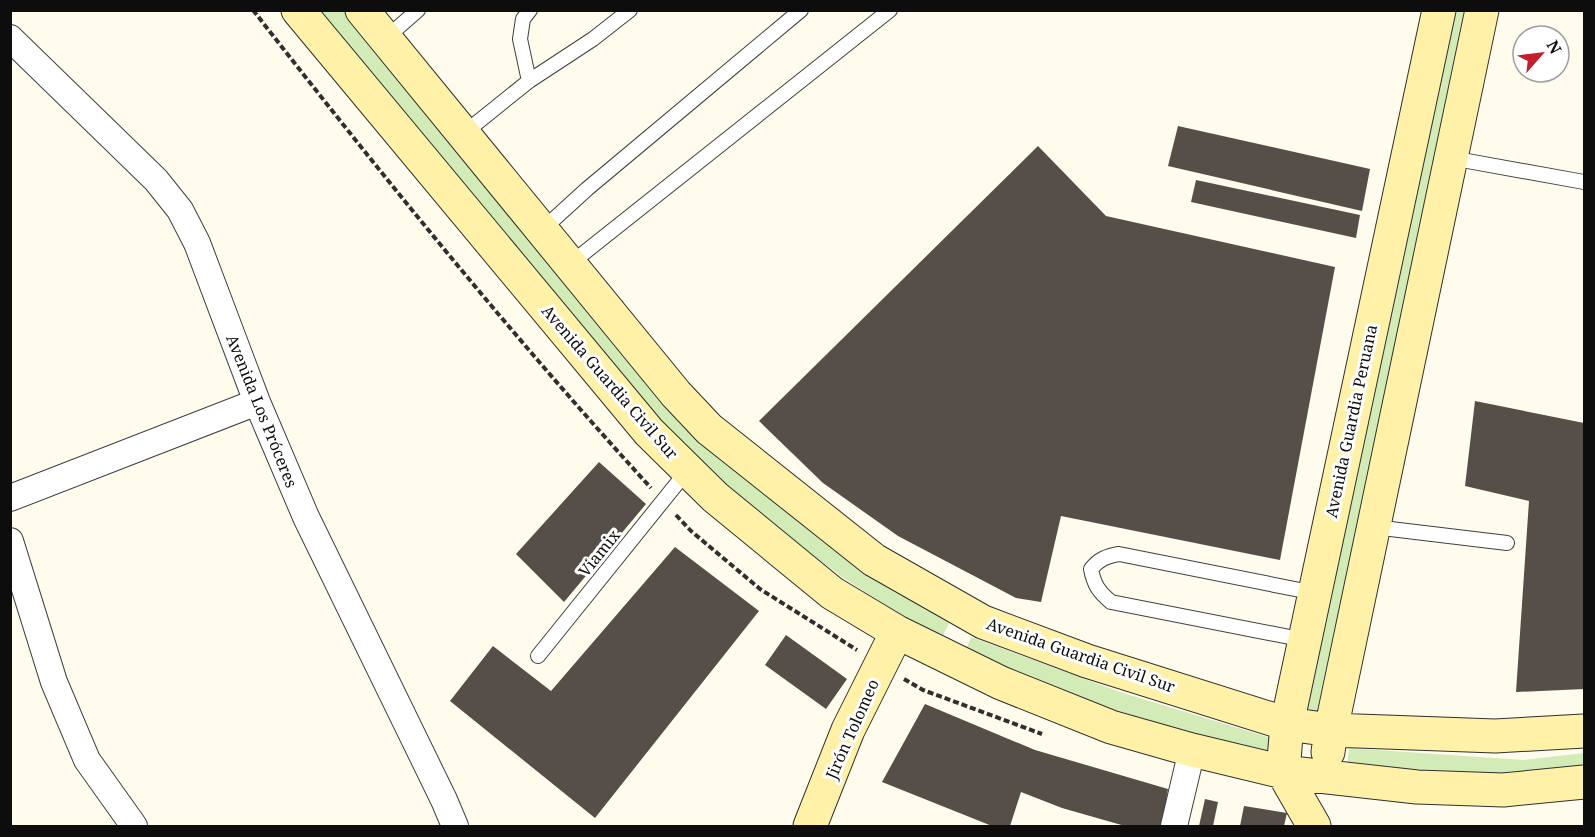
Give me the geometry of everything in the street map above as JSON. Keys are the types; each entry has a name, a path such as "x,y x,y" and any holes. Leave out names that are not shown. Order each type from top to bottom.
{"main road":[{"name":"Avenida Guardia Civil Sur","path":"298,10 649,432 715,497 832,593 897,632 1001,683 1111,727 1192,750 1283,772 1417,787 1503,790 1584,782"},
{"name":"Avenida Guardia Civil Sur","path":"362,10 676,394 709,429 874,560 983,622 1087,661 1287,724 1331,730 1495,736 1584,731"},
{"name":"Avenida Guardia Peruana","path":"1283,772 1287,724 1438,10"},
{"path":"1315,826 1331,730 1482,10"},
{"name":"Jirón Tolomeo","path":"810,826 848,730 897,632"},
{"path":"1283,772 1315,826"}],"street":[{"name":"Avenida Los Próceres","path":"10,38 156,180 180,210 197,243 257,402 306,517 455,826"},
{"path":"10,498 257,402"},
{"path":"10,541 54,682 87,760 134,826"},
{"path":"1174,826 1192,750"}],"lane":[{"path":"385,39 418,10"},
{"path":"530,10 523,19 520,39 530,81"},
{"path":"463,134 530,81 593,39 630,10"},
{"path":"542,230 587,189 801,10"},
{"path":"570,264 890,10"},
{"path":"1451,158 1584,182"},
{"name":"Viamix","path":"538,656 687,471"},
{"path":"1374,527 1507,543"},
{"path":"1305,640 1111,602 1100,593 1093,582 1091,569 1098,560 1119,554 1315,593"}],"green space":[{"path":"318,11 346,11 693,432 950,621 941,640 845,579 756,513 678,441"},
{"path":"1450,11 1467,11 1319,712 1307,711 1331,577"},
{"path":"971,637 1123,693 1271,738 1268,756 1115,710 965,652"},
{"path":"1349,748 1523,760 1584,753 1584,773 1521,777 1347,765"}],"building":[{"path":"1178,126 1370,169 1362,211 1168,166"},
{"path":"1038,146 1106,216 1335,267 1280,560 1061,516 1041,602 1016,598 898,536 823,483 759,421"},
{"path":"1196,180 1360,215 1356,238 1191,202"},
{"path":"1475,401 1584,423 1584,689 1516,692 1529,501 1465,486"},
{"path":"599,462 646,504 564,602 516,554"},
{"path":"675,547 759,611 595,818 450,701 493,646 551,691"},
{"path":"786,635 847,679 826,709 765,665"},
{"path":"925,704 1035,750 1168,789 1162,826 1125,826 1062,808 1021,792 1010,826 992,826 882,782"},
{"path":"1205,799 1218,802 1213,826 1199,826"},
{"path":"1244,806 1287,813 1284,826 1240,826"}]}
